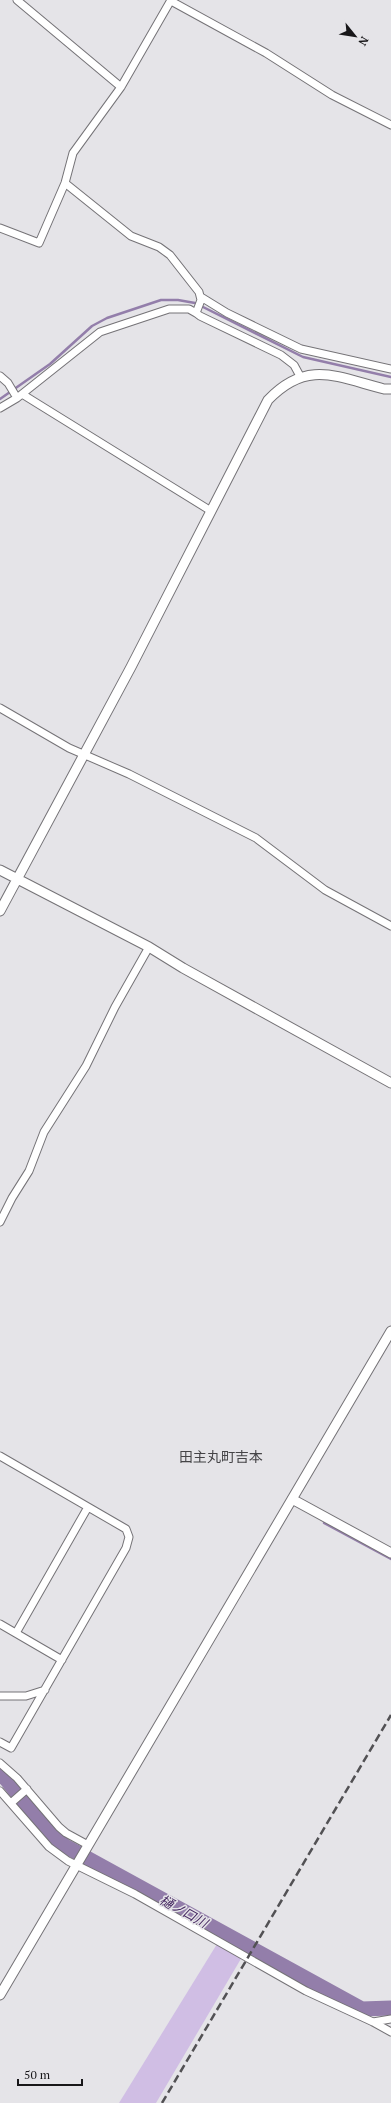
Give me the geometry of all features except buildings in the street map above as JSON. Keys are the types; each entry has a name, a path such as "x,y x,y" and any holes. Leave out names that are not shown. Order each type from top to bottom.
{"street":[{"path":"17,0 120,87"},
{"path":"0,228 39,243 65,183 73,153 120,87 171,1 266,53 332,95 391,125"},
{"path":"65,183 131,236 159,247 170,255 201,298 227,313 301,349 391,369"},
{"path":"197,312 201,298"},
{"path":"0,408 18,396 100,332 169,309 189,309 197,312 285,357 294,365 300,376"},
{"path":"0,911 84,754 268,400 290,381 300,376 314,374 329,375 384,389 391,389"},
{"path":"0,376 18,396 211,511"},
{"path":"0,708 69,748 129,774 256,838 325,890 391,926"},
{"path":"0,870 150,947 183,968 391,1083"},
{"path":"0,1222 12,1198 29,1171 44,1132 86,1066 115,1007 150,947"},
{"path":"0,1995 391,1331"},
{"path":"0,1456 126,1529 129,1537 126,1548 11,1748 0,1742"},
{"path":"292,1499 391,1553"},
{"path":"16,1633 88,1507"},
{"path":"0,1624 62,1660"},
{"path":"0,1696 26,1696 44,1690"},
{"path":"0,1763 59,1827 87,1847"},
{"path":"13,1801 26,1790"},
{"path":"0,1791 13,1801 49,1847 63,1858 78,1863 135,1894 306,1991 391,2032"},
{"path":"373,2022 391,2019"}],"shaded area":[{"path":"217,1944 242,1957 156,2103 119,2103"}],"waterway":[{"path":"0,399 50,364 92,326 107,318 161,300 178,300 195,303 303,357 391,377"},
{"path":"324,1523 391,1559"},
{"name":"樋ノ口川","path":"0,1775 6,1779 51,1835 65,1846 362,2009 391,2008"}],"railway":[{"path":"162,2103 391,1715"}],"district":[{"name":"田主丸町吉本","path":"221,1457"}]}
